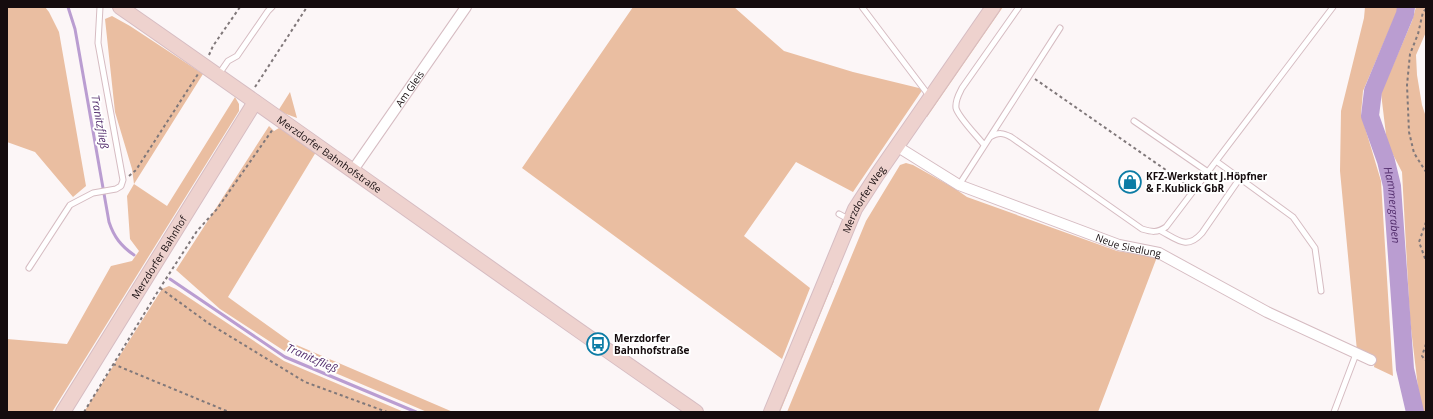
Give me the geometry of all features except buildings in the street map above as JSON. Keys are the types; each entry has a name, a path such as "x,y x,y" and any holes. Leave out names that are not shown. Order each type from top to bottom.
{"street":[{"name":"Merzdorfer Bahnhofstraße","path":"120,7 353,170 529,297 696,412"},
{"name":"Am Gleis","path":"353,170 466,7"},
{"name":"Merzdorfer Weg","path":"771,412 845,217 855,209 993,7"},
{"name":"Merzdorfer Bahnhof","path":"63,412 252,100"},
{"name":"Neue Siedlung","path":"898,147 959,185 1119,245 1159,253 1267,312 1371,360"}],"lane":[{"path":"30,268 70,205 93,194 116,189 121,186 123,180 98,43 100,7"},
{"path":"218,75 228,61 237,56 272,7"},
{"path":"862,7 931,98"},
{"path":"984,145 959,114 956,108 956,101 962,88 1019,7"},
{"path":"990,137 996,133 1003,133 1011,137 1142,229 1155,232 1161,231 1166,227 1195,190 1333,7"},
{"path":"959,185 1060,28"},
{"path":"1134,121 1208,172"},
{"path":"1216,161 1294,217 1315,248 1321,291"},
{"path":"1161,231 1184,243 1197,239 1240,178"},
{"path":"1334,412 1356,354"}],"path":[{"path":"123,180 136,170 204,66 213,46 240,7"},
{"path":"252,100 307,7"},
{"path":"1426,9 1423,12 1418,34 1410,54 1407,85 1409,132 1414,153 1426,172"},
{"path":"1029,76 1195,190"},
{"path":"84,412 197,231 217,209 273,129 273,126"},
{"path":"1426,222 1419,242 1426,261 1426,278"},
{"path":"160,288 208,323 305,382 387,412"},
{"path":"1426,344 1422,356 1426,361"},
{"path":"113,364 229,412"}],"shaded area":[{"path":"7,7 45,7 59,32 86,186 73,197 35,152 7,142"},
{"path":"633,7 734,7 784,51 853,72 923,89 853,192 796,162 744,236 810,288 782,359 522,168"},
{"path":"997,7 1003,7 927,117 924,114"},
{"path":"1365,7 1399,7 1363,91 1361,114 1381,181 1393,376 1374,367 1375,359 1357,351 1340,171 1341,111 1364,18"},
{"path":"1416,7 1426,7 1426,32 1416,55 1417,75 1422,105 1426,117 1426,412 1423,412 1419,396 1410,320 1402,172 1387,143 1381,93 1412,21"},
{"path":"112,16 130,26 203,74 134,184 132,169 115,112 105,19"},
{"path":"290,92 297,118 278,111"},
{"path":"235,97 239,104 239,111 52,412 7,412 7,339 67,344 111,266 132,261 139,251 130,239 127,196 134,184 167,206"},
{"path":"269,126 274,131 279,128 285,130 316,152 228,297 292,343 453,412 427,412 286,352 220,309 176,270"},
{"path":"906,163 913,165 967,197 1117,251 1157,257 1098,412 787,412 866,221 900,165"},
{"path":"832,280 834,281 780,412 776,412"},
{"path":"169,286 176,289 284,361 404,412 84,412 162,289"}],"waterway":[{"name":"Tranitzfließ","path":"68,7 75,29 109,222 118,241 134,255"},
{"name":"Hammergraben","path":"1406,7 1405,14 1373,91 1370,116 1386,161 1392,186 1405,369 1415,412"},
{"name":"Tranitzfließ","path":"170,279 285,357 416,412"}],"place":[{"name":"KFZ-Werkstatt J.Höpfner & F.Kublick GbR","path":"1130,182"},
{"name":"Merzdorfer Bahnhofstraße","path":"598,344"}]}
